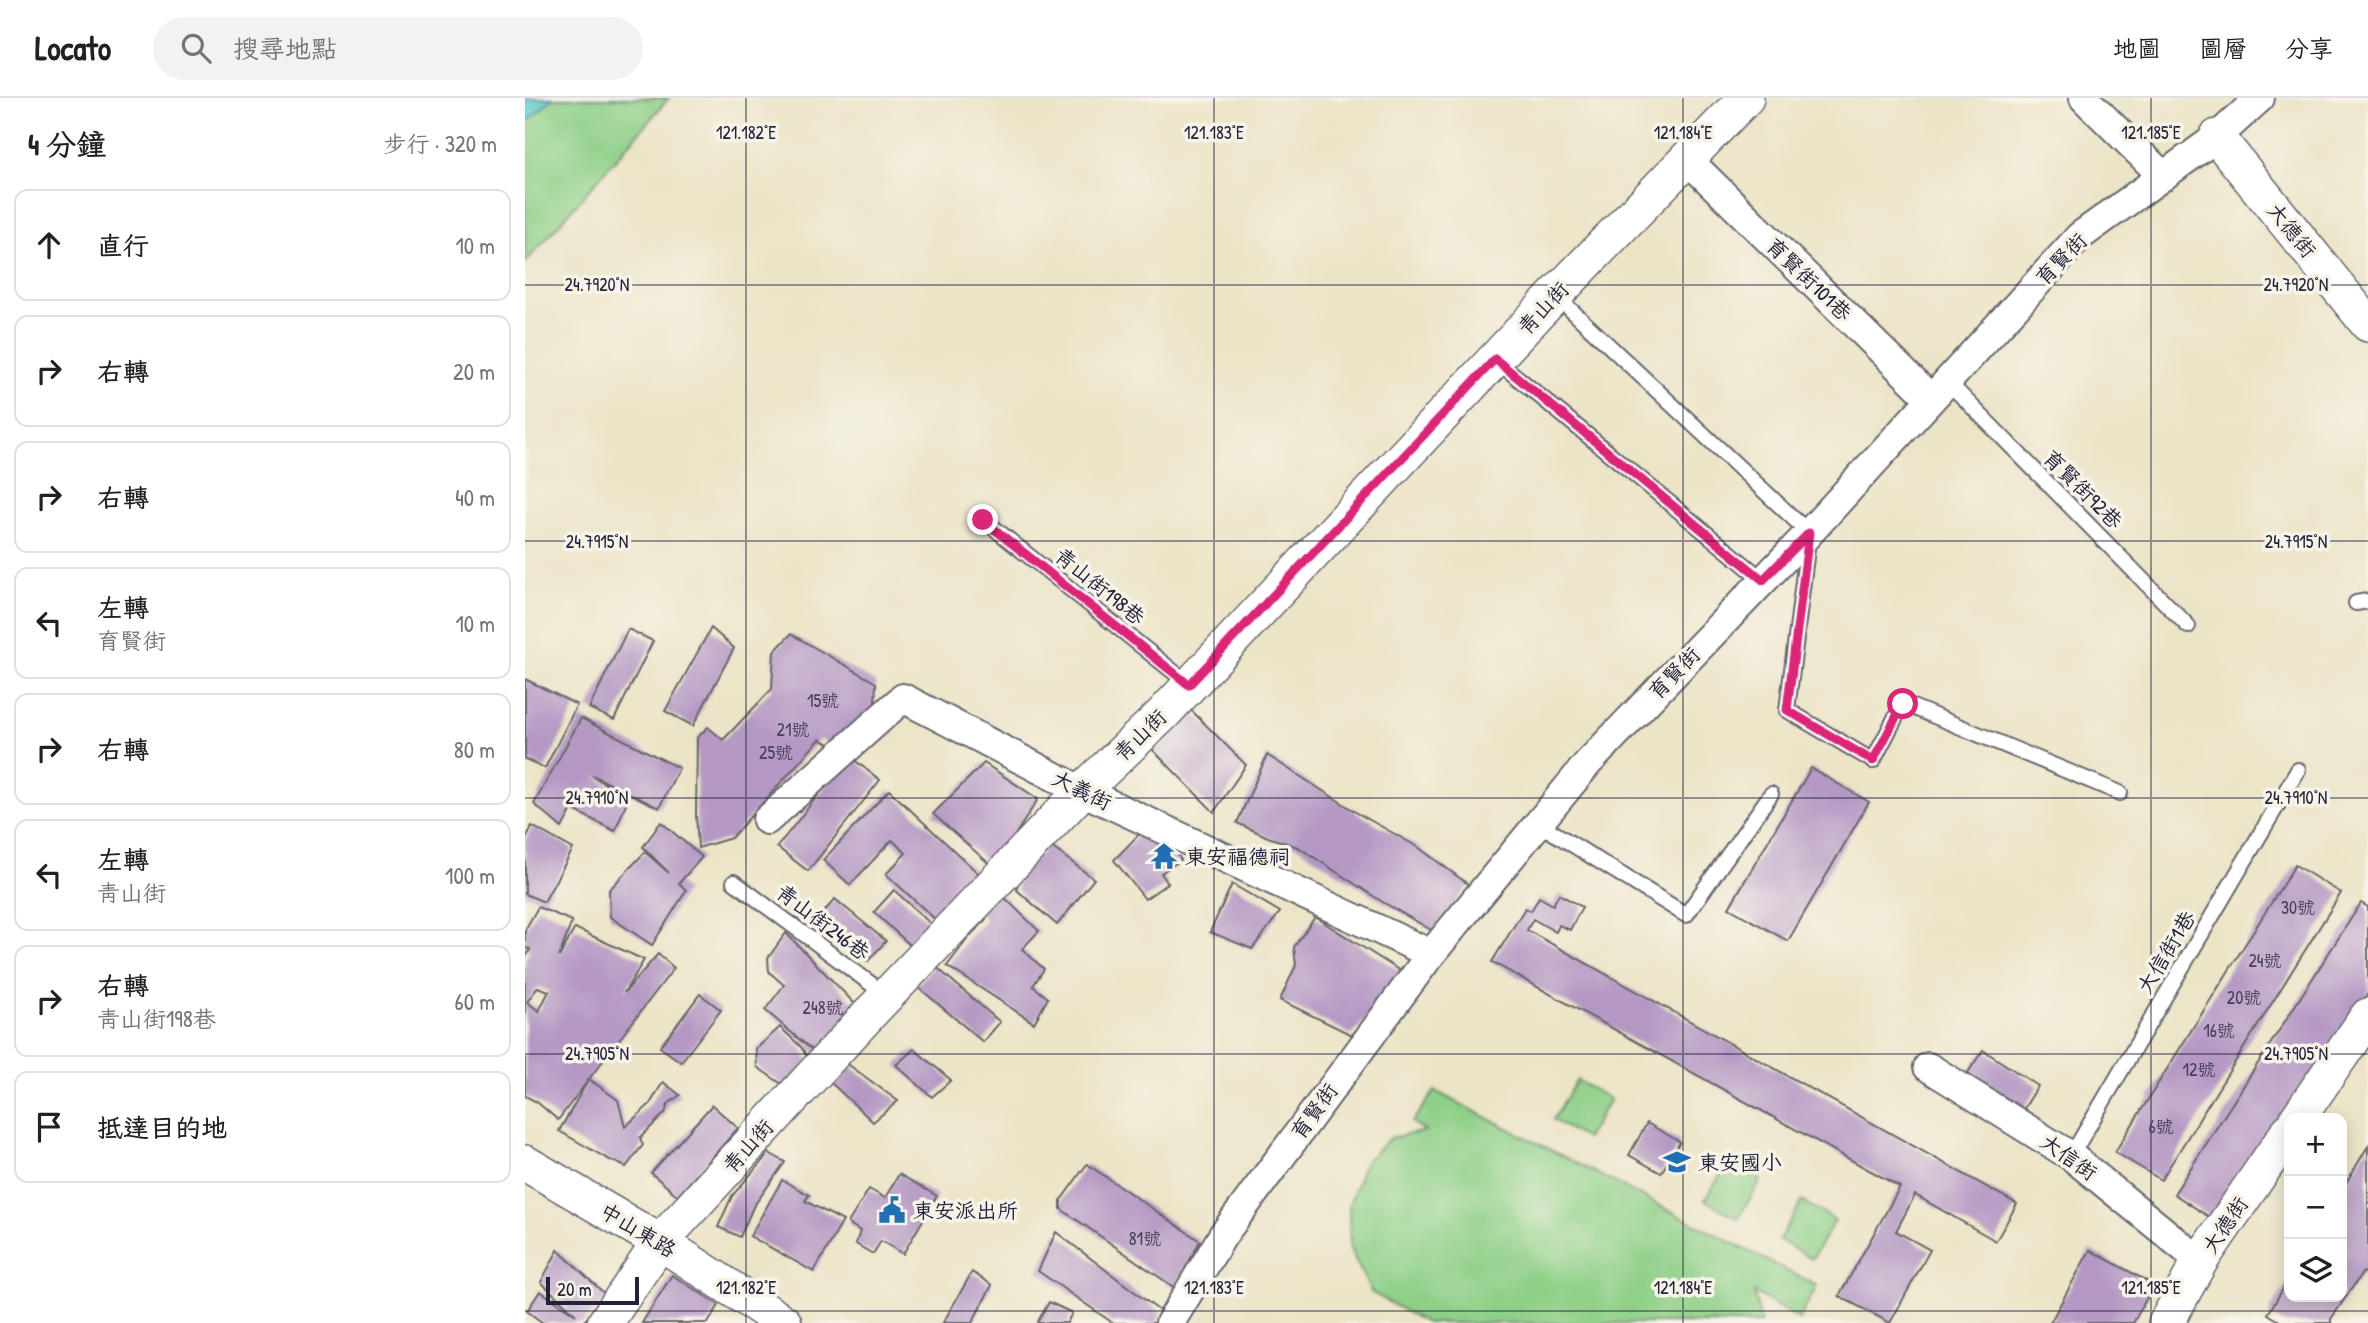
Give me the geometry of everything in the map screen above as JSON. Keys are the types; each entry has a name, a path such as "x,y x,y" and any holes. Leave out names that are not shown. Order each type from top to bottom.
{"street":[{"name":"青山街","path":"605,1323 660,1242 886,995 1082,791 1189,685 1555,295 1746,98"},
{"path":"2084,98 2163,176"},
{"name":"育賢街","path":"1170,1323 1223,1235 1431,954 1587,763 1809,533 2080,236 2217,137 2260,98"},
{"name":"大德街","path":"2217,137 2368,324"},
{"name":"育賢街101巷","path":"1687,159 1939,390"},
{"name":"大義街","path":"767,820 903,698 1082,791 1431,954"},
{"path":"2301,1113 2368,1016"},
{"name":"大信街","path":"1928,1067 2071,1156 2200,1261"},
{"name":"大德街","path":"2166,1323 2200,1261 2284,1138"},
{"name":"中山東路","path":"525,1163 660,1242 784,1323"}],"lane":[{"path":"1555,295 1809,533 1787,710 1873,761 1903,704 2120,793"},
{"path":"1495,359 1763,580"},
{"name":"育賢街92巷","path":"1939,390 2188,626"},
{"name":"青山街198巷","path":"983,520 1189,685"},
{"name":"大信街1巷","path":"2071,1156 2298,770"},
{"path":"1538,823 1686,915 1770,794"},
{"name":"青山街246巷","path":"734,882 886,995"}],"green space":[{"path":"525,98 669,98 525,263"},
{"path":"1577,1080 1610,1099 1586,1139 1553,1120"},
{"path":"1435,1091 1817,1286 1799,1319 1754,1292 1761,1323 1426,1323 1371,1292 1350,1249 1349,1205 1365,1162 1390,1138 1425,1131 1412,1122"},
{"path":"1729,1161 1761,1180 1738,1219 1705,1200"},
{"path":"1802,1201 1835,1220 1812,1259 1779,1240"}],"water":[{"path":"525,98 553,98 525,124"}],"building":[{"path":"711,628 734,648 693,726 665,711"},
{"path":"628,629 653,641 614,720 589,708"},
{"path":"791,634 876,683 874,719 842,751 820,739 731,838 698,848 697,738 708,727 723,740 772,689 774,652"},
{"path":"525,679 577,705 545,768 525,759"},
{"path":"1191,710 1246,765 1214,812 1152,749"},
{"path":"581,718 679,768 659,808 592,775 628,799 615,831 572,809 562,828 534,804"},
{"path":"1267,755 1359,814 1418,847 1469,885 1433,931 1298,847 1237,823"},
{"path":"849,756 880,780 808,871 777,847"},
{"path":"984,763 1038,799 994,868 933,814"},
{"path":"1811,768 1869,802 1788,941 1729,908"},
{"path":"889,790 980,875 937,921 886,874 906,853 892,840 850,885 823,860"},
{"path":"661,822 702,857 679,883 686,890 652,945 610,917 609,890 645,852 669,873 643,847"},
{"path":"532,826 573,849 544,902 525,894 525,841"},
{"path":"1146,827 1166,838 1181,860 1161,873 1168,883 1145,899 1114,860"},
{"path":"1049,845 1094,879 1057,925 1017,890 1018,878"},
{"path":"2295,865 2341,893 2161,1180 2115,1152"},
{"path":"1232,884 1280,912 1252,949 1210,932"},
{"path":"894,890 933,926 913,948 874,912"},
{"path":"999,892 1039,931 1022,949 1044,969 1033,986 1048,998 1034,1023 947,966 986,919 978,912"},
{"path":"1559,894 1582,907 1570,930 1559,925 1556,932 1533,919 1527,930 2017,1204 1996,1241 1915,1195 1896,1231 1930,1250 1890,1323 1839,1296 1900,1187 1492,962 1525,908 1531,911 1539,897 1553,905"},
{"path":"835,899 886,941 868,961 817,920"},
{"path":"2361,903 2368,907 2368,993 2291,1113 2284,1113 2284,1124 2220,1224 2174,1194"},
{"path":"538,907 572,921 559,957 575,928 644,960 624,993 658,954 674,968 558,1120 537,1102 525,1096 525,959 530,949 525,948 525,930","holes":["538,987 549,991 539,1011 527,1002"]},
{"path":"1315,917 1405,974 1352,1035 1280,1000 1296,965 1294,947"},
{"path":"786,933 859,1008 818,1055 765,1010 784,985 769,972 768,958"},
{"path":"934,965 1000,1022 983,1042 917,986"},
{"path":"700,994 721,1010 681,1062 660,1047"},
{"path":"780,1027 801,1047 809,1060 786,1087 757,1067 756,1049"},
{"path":"914,1049 951,1080 932,1097 896,1065"},
{"path":"1983,1050 2038,1086 2023,1110 1967,1074"},
{"path":"845,1062 898,1101 873,1122 829,1081"},
{"path":"589,1079 618,1100 625,1127 650,1104 663,1082 680,1095 668,1104 665,1113 640,1138 643,1145 626,1167 559,1131"},
{"path":"712,1105 738,1128 678,1196 651,1173"},
{"path":"1647,1123 1680,1142 1661,1173 1629,1155"},
{"path":"2368,1146 2368,1274 2363,1272 2347,1296 2347,1239 2347,1182"},
{"path":"769,1153 785,1162 753,1207 740,1237 718,1227 732,1196"},
{"path":"1087,1164 1200,1241 1175,1288 1061,1209 1061,1200"},
{"name":"東安派出所","path":"899,1174 937,1196 903,1254 881,1241 873,1254 856,1244 860,1231 848,1223 869,1189 885,1198"},
{"path":"782,1180 809,1195 805,1201 843,1221 814,1272 750,1236"},
{"path":"1056,1232 1161,1312 1157,1323 1113,1323 1038,1271"},
{"path":"558,1250 608,1297 584,1321 588,1323 543,1323 527,1311 540,1291 576,1315 541,1282"},
{"path":"2090,1250 2154,1285 2133,1323 2050,1323"},
{"path":"972,1272 992,1285 972,1323 943,1323"},
{"path":"672,1275 719,1305 708,1323 642,1323"},
{"path":"2284,1287 2284,1302 2343,1302 2331,1323 2283,1323 2268,1314"},
{"path":"1049,1302 1072,1313 1067,1323 1037,1323"}],"place":[{"name":"東安福德祠","path":"1164,856"},
{"name":"東安國小","path":"1677,1162"},
{"name":"東安派出所","path":"892,1210"}],"route":[{"path":"983,520 1189,685 1495,359 1763,580 1809,533 1787,710 1873,761 1903,704"}]}
